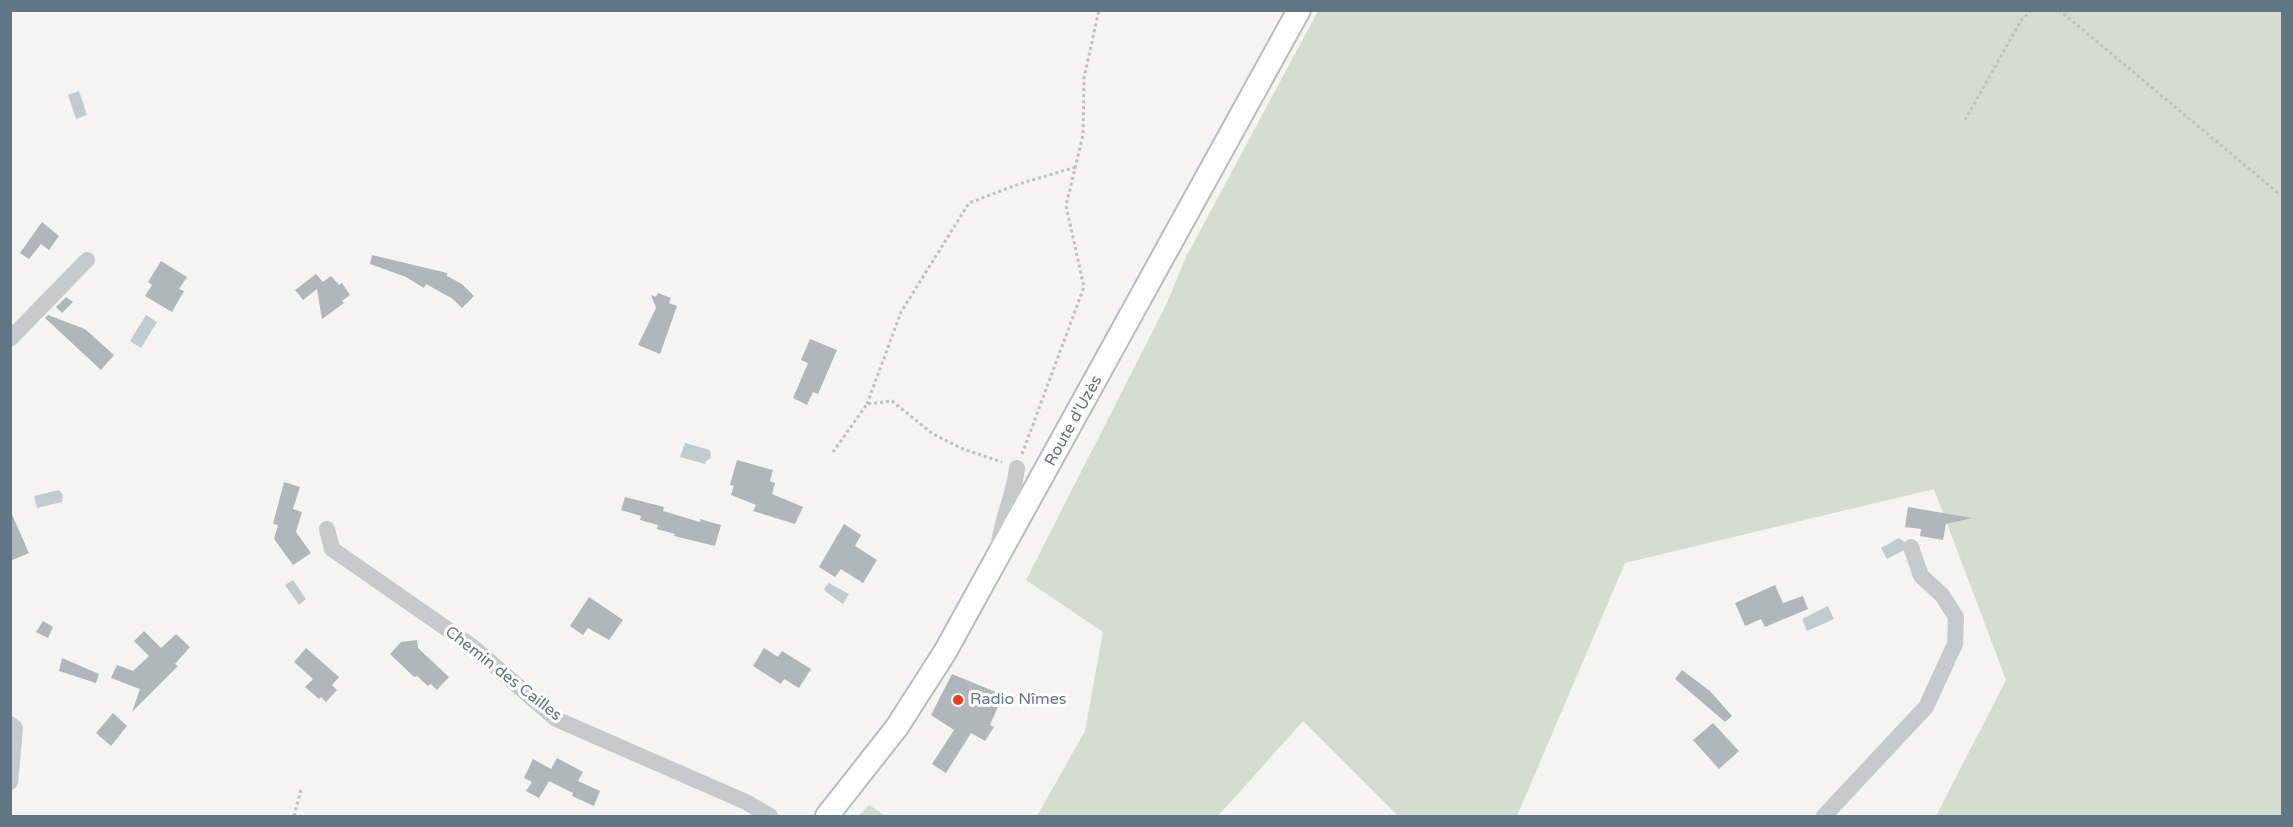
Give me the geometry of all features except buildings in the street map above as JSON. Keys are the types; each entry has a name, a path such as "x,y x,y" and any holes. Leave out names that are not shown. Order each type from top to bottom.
{"main road":[{"name":"Route d'Uzès","path":"827,816 897,727 926,685 997,561 1299,10"}],"street":[{"path":"10,339 87,260"},
{"path":"997,561 999,531 1015,486 1017,468"},
{"name":"Chemin des Cailles","path":"327,530 332,549 473,647 556,719 746,802 770,816"},
{"path":"1824,816 1926,707 1955,644 1956,617 1942,595 1921,576 1911,547"},
{"path":"10,724 15,728 10,782"}],"path":[{"path":"867,404 892,401 933,434 963,449 1017,468 1084,287 1066,206 1083,135 1084,78 1099,10"},
{"path":"1965,120 2022,19 2032,10"},
{"path":"2059,10 2277,192 2283,191"},
{"path":"833,452 867,404 901,312 969,203 1019,184 1076,167"},
{"path":"294,816 301,790"}],"shaded area":[{"path":"1318,11 2282,11 2282,816 1936,816 2006,680 1934,489 1625,563 1517,816 1398,816 1303,721 1218,816 1037,816 1085,731 1103,632 1026,580 1166,305 1186,257"},
{"path":"79,91 87,115 76,119 68,95"},
{"path":"146,315 157,322 141,348 130,341"},
{"path":"685,443 710,450 711,458 705,464 680,457"},
{"path":"59,490 63,495 62,502 37,508 34,496"},
{"path":"1899,538 1906,543 1906,549 1887,559 1881,548"},
{"path":"293,580 306,599 299,605 285,585"},
{"path":"829,583 849,594 843,604 826,592 824,588"},
{"path":"1828,606 1834,619 1807,631 1802,619"},
{"path":"869,805 886,816 858,816"}],"place":[{"name":"Radio Nîmes","path":"958,700"}]}
